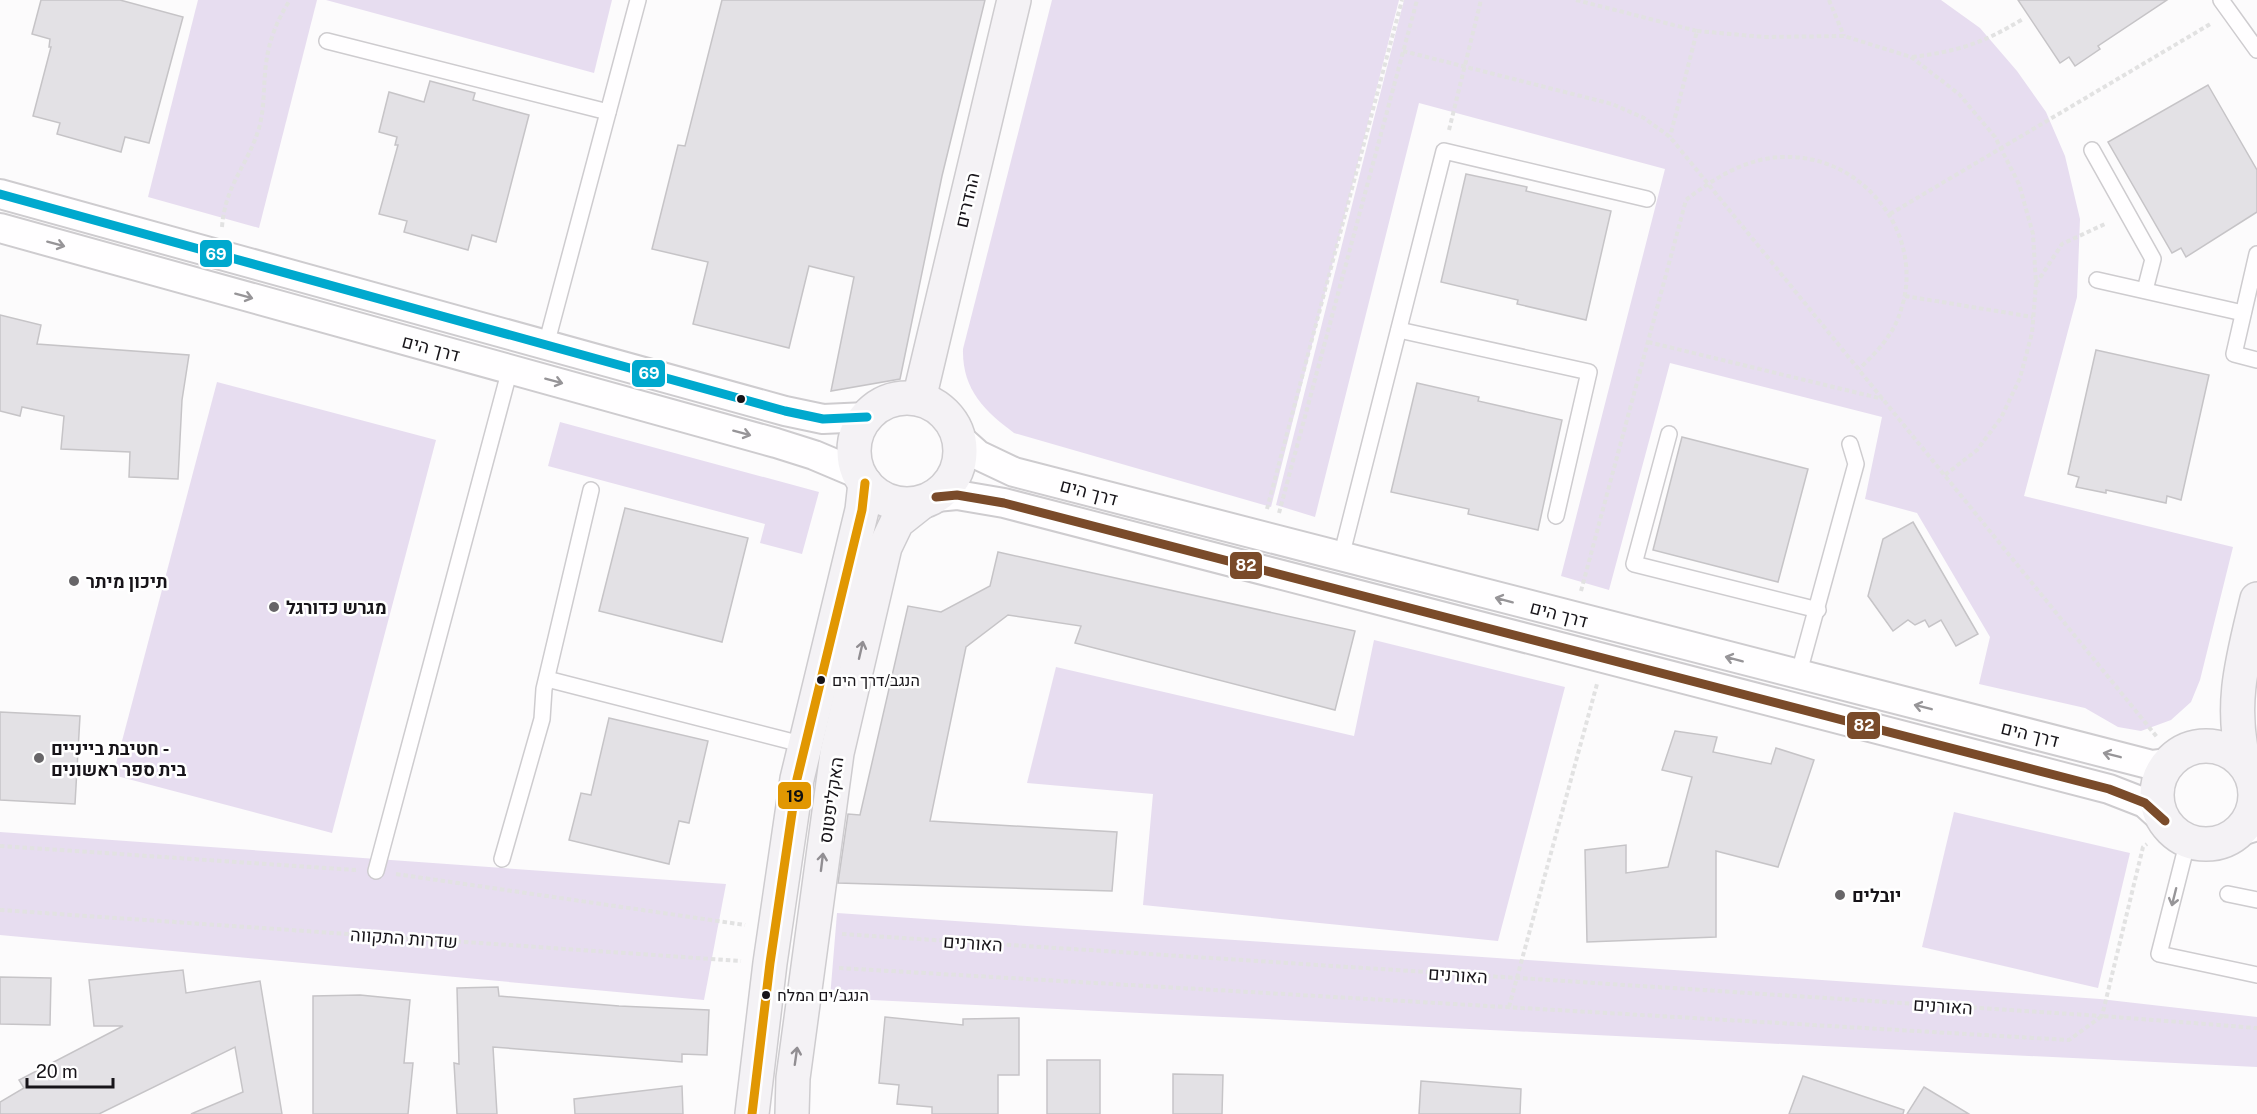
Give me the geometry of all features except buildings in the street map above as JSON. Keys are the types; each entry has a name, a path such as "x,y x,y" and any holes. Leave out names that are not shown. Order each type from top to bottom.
{"street":[{"name":"ההדרים","path":"919,399 1014,0"},
{"name":"דרך הים","path":"0,194 823,419 867,417"},
{"name":"דרך הים","path":"0,228 776,443 862,479"},
{"path":"919,399 935,406 948,417 959,438 961,454 957,472 948,486 928,500 904,504 887,500 862,479 854,448 858,431 867,417 879,406 894,400 919,399"},
{"name":"דרך הים","path":"959,438 978,455 1014,472 1266,538 2152,765 2179,756"},
{"name":"האקליפטוס","path":"752,1114 770,963 798,779 858,527 862,479"},
{"name":"דרך הים","path":"928,500 957,495 1004,502 2109,789 2145,803 2174,829"},
{"name":"האקליפטוס","path":"792,1114 793,1078 837,753 885,547 897,522 928,500"},
{"path":"2239,674 2236,725 2252,778 2255,798 2252,813 2248,829 2219,842 2203,844 2174,829 2159,807 2157,792 2161,776 2227,703 2239,674 2257,599"},
{"path":"2179,756 2209,746 2225,750 2252,778"}],"lane":[{"path":"546,345 638,0"},
{"path":"2220,0 2257,50"},
{"path":"327,41 608,112"},
{"path":"2092,150 2153,259 2145,290"},
{"path":"1341,557 1444,151 1647,199"},
{"path":"2257,254 2234,354 2257,360"},
{"path":"2097,280 2243,313"},
{"path":"1399,330 1589,372 1556,516"},
{"path":"376,871 510,369"},
{"path":"1669,434 1634,564 1818,610"},
{"path":"1798,676 1818,610 1856,464 1850,444"},
{"path":"502,859 542,719 547,679 591,490"},
{"path":"547,679 805,745"},
{"path":"2174,829 2159,954 2257,975"},
{"path":"2228,894 2257,900"}],"path":[{"path":"220,255 224,209 231,183 258,130 265,101 265,66 270,41 278,19 290,0"},
{"path":"1266,538 1402,0"},
{"path":"1266,538 1417,0"},
{"path":"1444,151 1481,0"},
{"path":"1576,0 1697,31 1764,37 1844,36 1911,57 1959,94 1995,137 2019,184 2033,234 2036,284 2033,317 2020,378 2001,418 1977,450 1945,475"},
{"path":"1828,0 1844,36"},
{"path":"1890,214 2230,12"},
{"path":"1911,57 1956,51 1986,40 2023,19"},
{"path":"1670,137 1697,31"},
{"path":"1403,51 1612,104 1644,118 1670,137 1945,475 2179,756"},
{"path":"1574,618 1686,200 1708,182 1765,159 1804,158 1823,162 1859,180 1890,214 1903,248 1907,280 1901,311 1886,340 1859,369"},
{"path":"2036,284 2062,244 2127,213"},
{"path":"1905,296 2033,317"},
{"path":"1648,342 1884,399"},
{"path":"1509,1007 1604,658"},
{"path":"809,966 2069,1040 2102,1016 2143,847 2174,829"},
{"path":"0,846 376,871 775,929"},
{"name":"שדרות התקווה","path":"0,910 770,963"},
{"name":"האורנים","path":"813,932 2257,1028"}],"shaded area":[{"path":"198,0 317,0 259,228 148,197"},
{"path":"326,0 612,0 594,73"},
{"path":"1052,0 1399,0 1271,507 1014,433 984,407 966,376 963,349"},
{"path":"1404,0 1941,0 1980,28 2017,71 2046,112 2065,156 2080,219 2077,297 2024,496 2233,547 2200,680 2191,702 2171,720 2141,731 2118,727 2085,708 1979,684 1990,637 1917,513 1865,499 1882,417 1670,363 1609,590 1561,576 1665,169 1419,103 1315,517 1276,505"},
{"name":"מגרש כדורגל","path":"217,382 436,440 332,833 113,775"},
{"path":"560,422 819,492 802,554 760,543 765,524 548,466"},
{"path":"1374,640 1565,687 1498,941 1143,905 1153,794 1027,783 1056,667 1354,736"},
{"path":"1954,812 2130,853 2098,988 1922,947"},
{"path":"0,832 726,884 704,1000 0,935"},
{"path":"837,913 2100,999 2257,1017 2257,1067 830,998"}],"transit line":[{"name":"69","path":"0,194 785,411 823,419 867,417"},
{"name":"19","path":"752,1114 770,963 797,779 862,510 865,483"},
{"name":"82","path":"936,497 957,495 1004,503 2109,789 2145,803 2165,821"}],"place":[{"name":"תיכון מיתר","path":"74,581"},
{"name":"מגרש כדורגל","path":"274,607"},
{"name":"הנגב/דרך הים","path":"821,680"},
{"name":"חטיבת בייניים - בית ספר ראשונים","path":"39,758"},
{"name":"יובלים","path":"1840,895"},
{"name":"הנגב/ים המלח","path":"766,995"}]}
